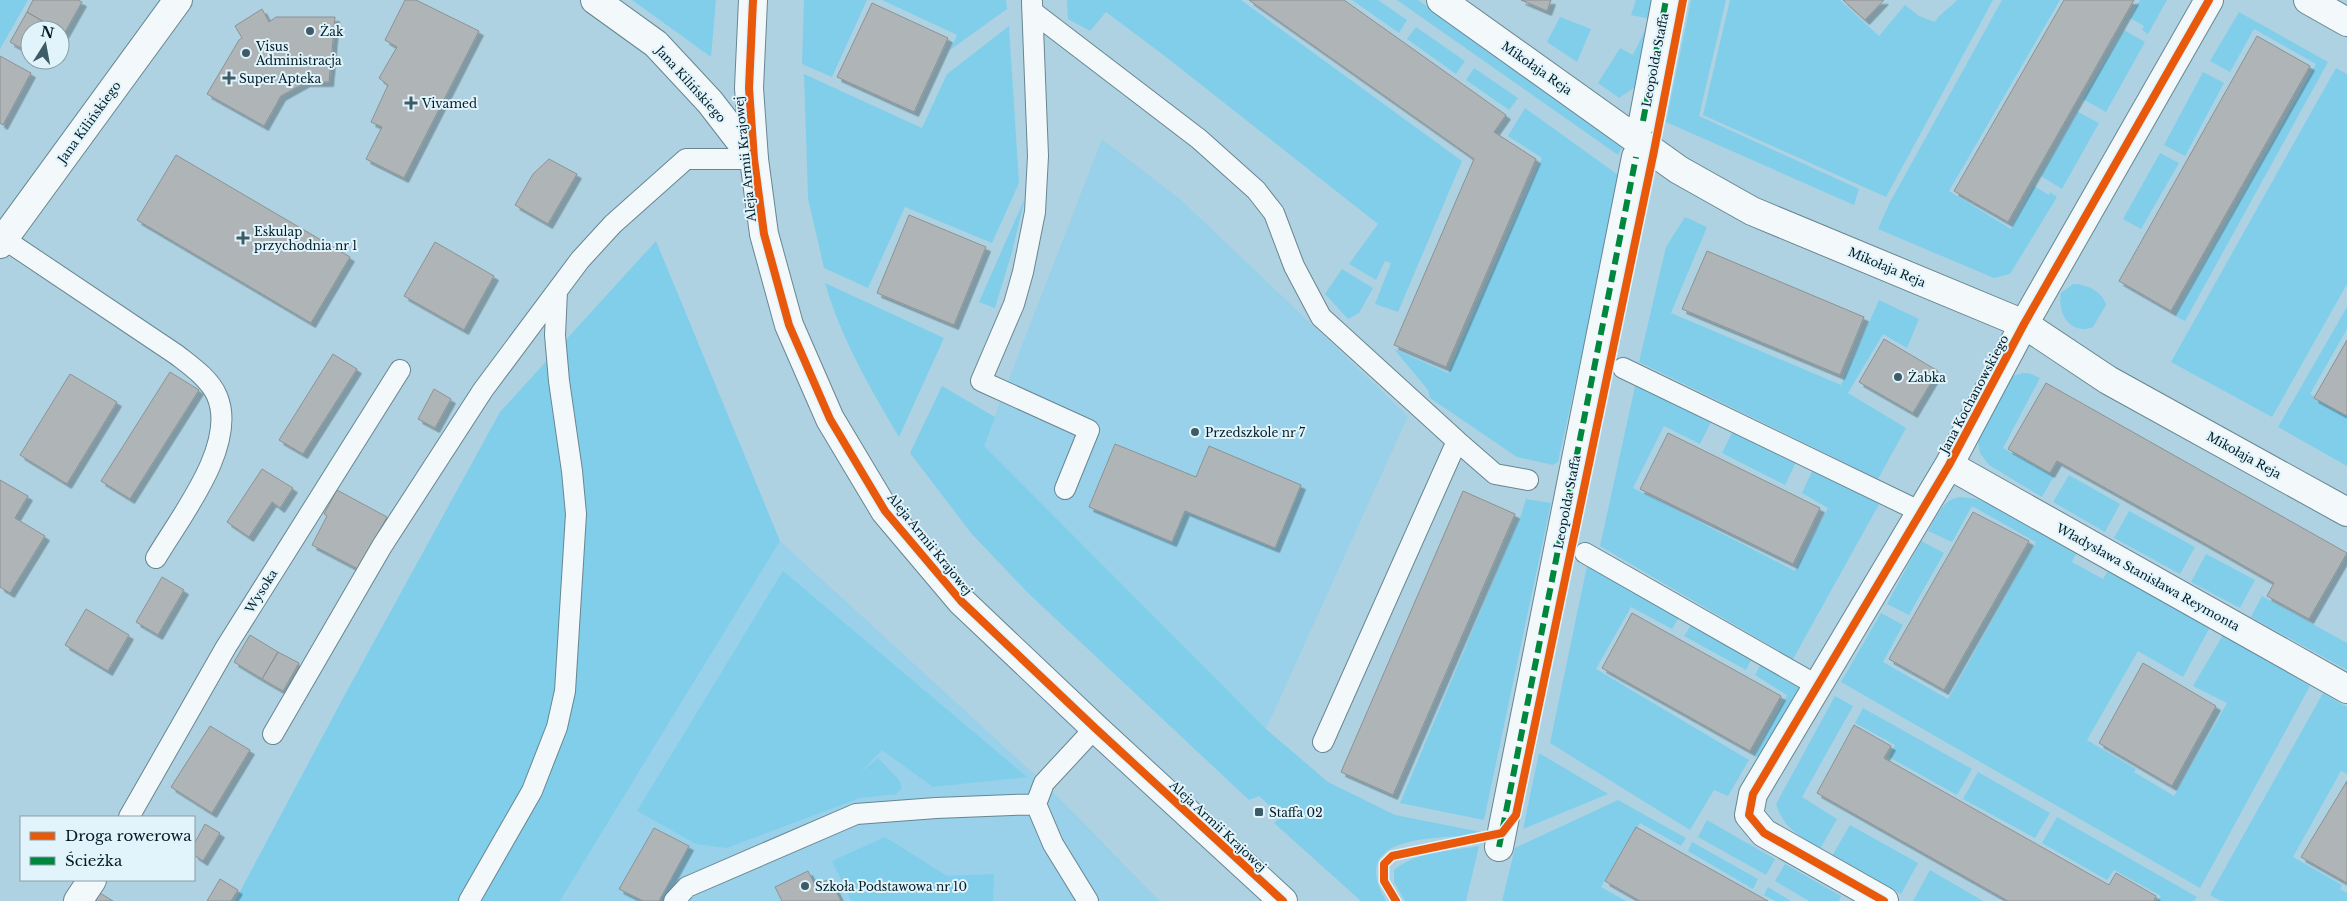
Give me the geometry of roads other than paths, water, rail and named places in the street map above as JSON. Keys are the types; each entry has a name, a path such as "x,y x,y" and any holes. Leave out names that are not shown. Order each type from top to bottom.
{"street":[{"name":"Jana Kilińskiego","path":"2,241 178,0"},
{"name":"Jana Kilińskiego","path":"595,0 656,44 710,102 754,159"},
{"name":"Aleja Armii Krajowej","path":"753,0 749,88 754,159 764,234 789,325 835,427 886,511 961,601 1095,728 1283,901"},
{"name":"Mikołaja Reja","path":"1441,0 1679,170 1752,211 2024,324 2108,380 2347,512"},
{"name":"Leopolda Staffa","path":"1643,121 1666,0"},
{"name":"Jana Kochanowskiego","path":"1884,901 1764,833 1749,815 1753,794 1922,512 2024,324 2209,0"},
{"path":"2308,0 2347,22"},
{"name":"Leopolda Staffa","path":"1499,847 1636,157"},
{"name":"Władysława Stanisława Reymonta","path":"1949,464 2347,689"},
{"path":"78,901 91,881"}],"lane":[{"path":"1032,6 1199,139 1256,190 1274,213 1294,266 1315,308 1327,325 1495,474 1528,480"},
{"path":"1032,6 1038,179 1035,212 1023,272 1016,296 981,381 1089,430 1065,489"},
{"path":"273,734 382,546 466,415 557,291 613,224 686,159 754,159"},
{"path":"2,241 177,355 196,370 217,395 223,418 210,468 156,558"},
{"path":"469,901 532,791 557,727 565,691 576,514 572,471 558,381 555,335 557,291"},
{"path":"1623,368 1922,512"},
{"name":"Wysoka","path":"130,816 226,647 400,370"},
{"path":"1323,742 1457,441"},
{"path":"1585,553 1818,686"},
{"path":"1088,901 1053,844 1036,804 1044,783 1095,728"},
{"path":"674,901 686,887 856,814 936,808 1036,804"}],"place":[{"name":"Żak","path":"310,31"},
{"name":"Visus Administracja","path":"246,53"},
{"name":"Super Apteka","path":"229,78"},
{"name":"Vivamed","path":"411,103"},
{"name":"Eskulap przychodnia nr 1","path":"243,238"},
{"name":"Żabka","path":"1898,377"},
{"name":"Przedszkole nr 7","path":"1195,432"},
{"name":"Staffa 02","path":"1259,812"},
{"name":"Szkoła Podstawowa nr 10","path":"805,886"}]}
